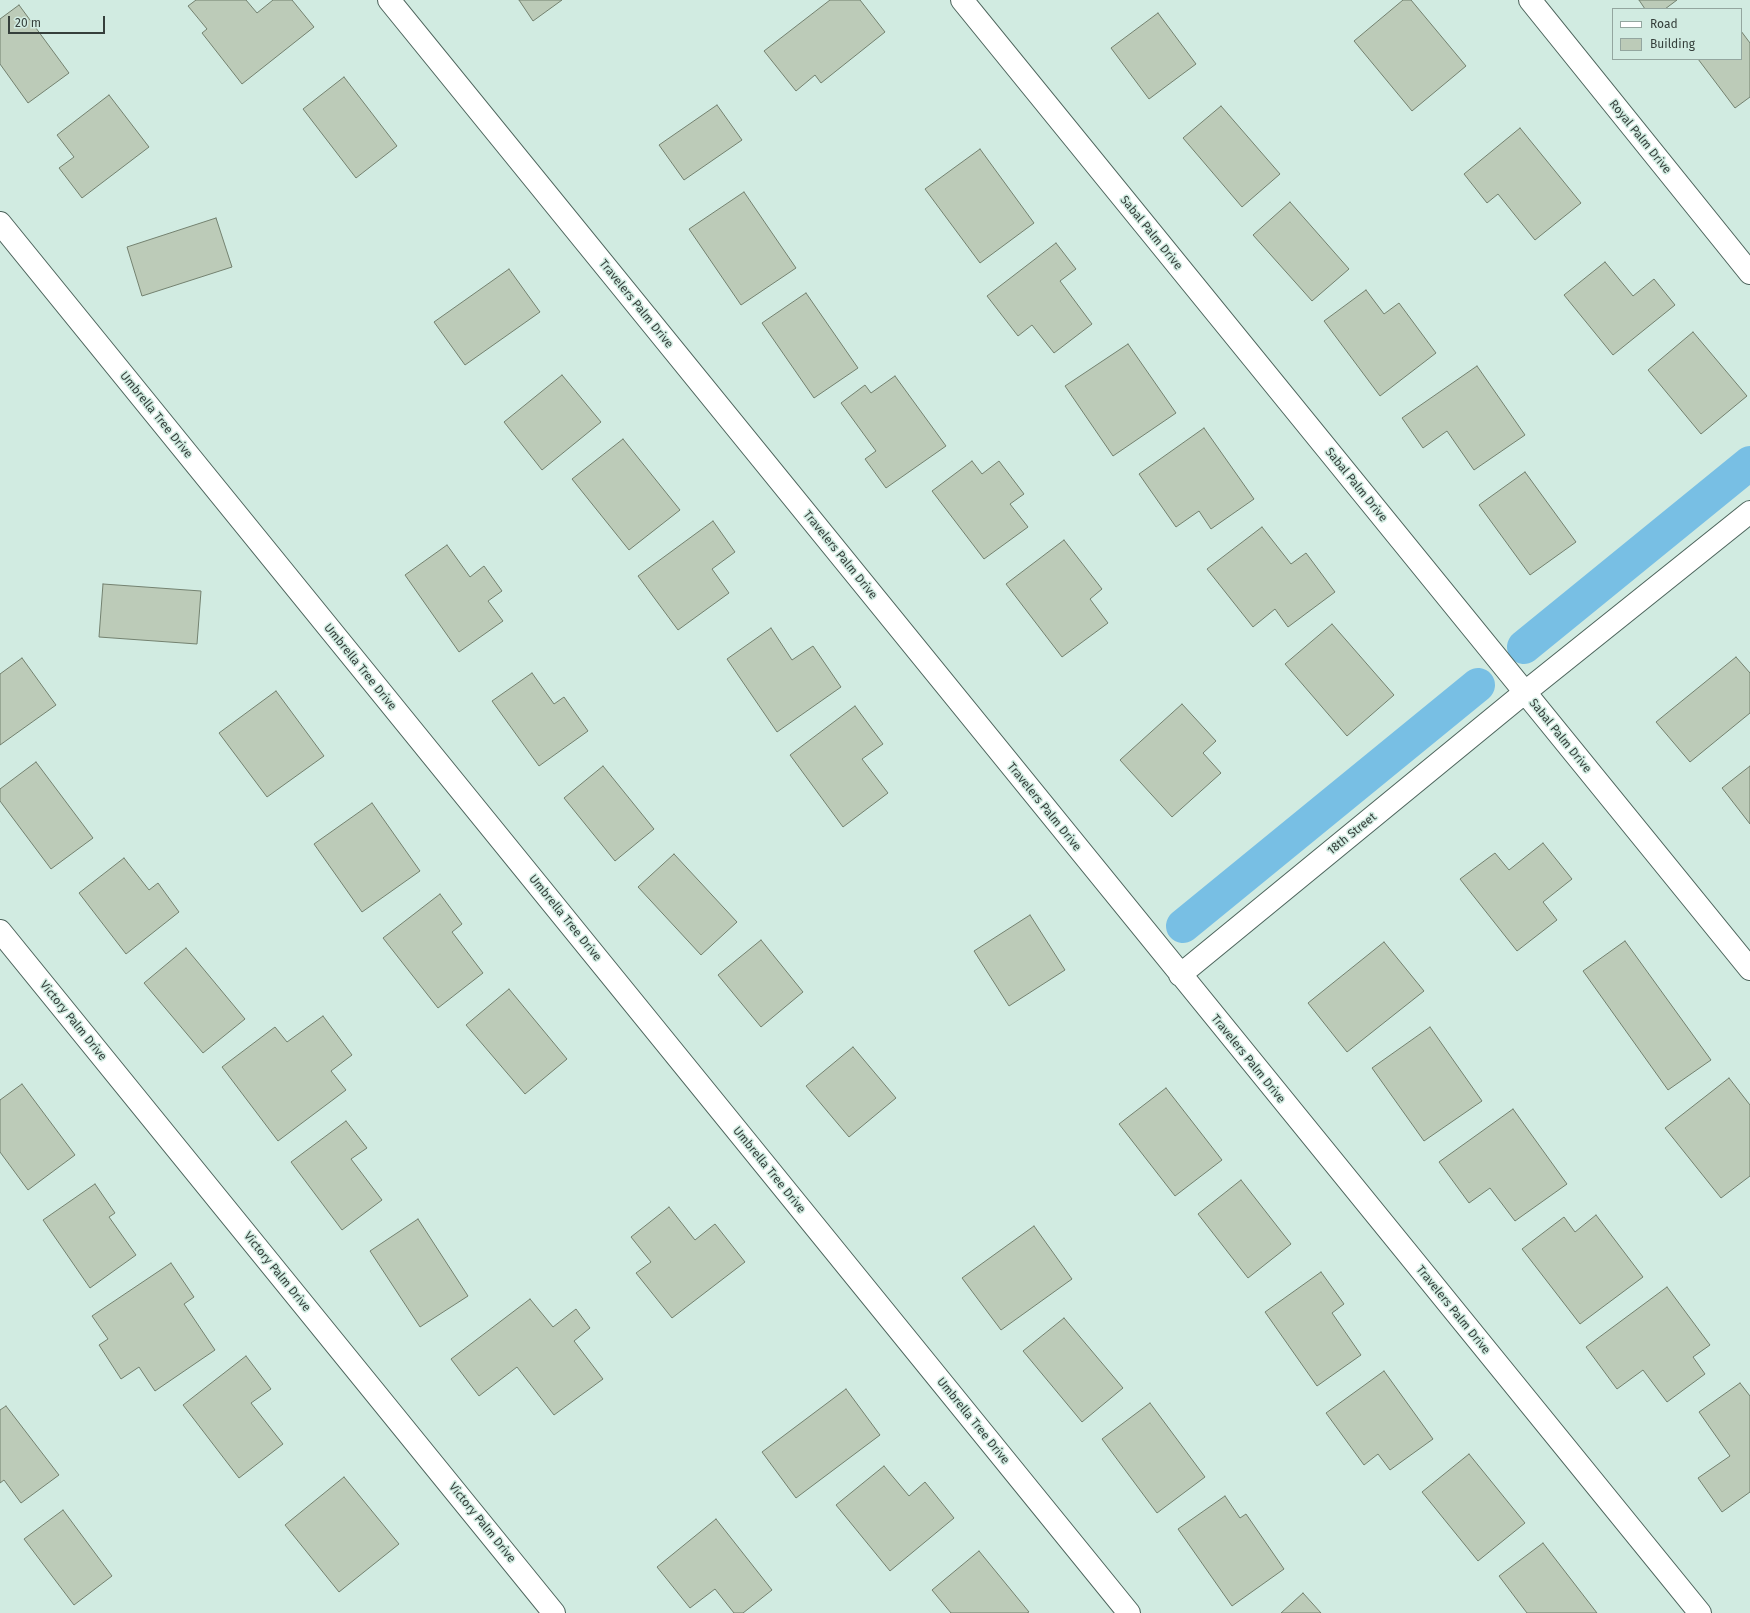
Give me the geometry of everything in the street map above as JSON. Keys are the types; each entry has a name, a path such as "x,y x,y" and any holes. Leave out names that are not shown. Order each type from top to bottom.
{"street":[{"name":"Travelers Palm Drive","path":"389,0 1700,1613"},
{"name":"Sabal Palm Drive","path":"962,0 1524,693 1750,969"},
{"name":"Royal Palm Drive","path":"1530,0 1750,273"},
{"name":"Umbrella Tree Drive","path":"0,223 1129,1613"},
{"name":"18th Street","path":"1180,975 1524,693 1750,512"},
{"name":"Victory Palm Drive","path":"0,931 554,1613"}],"building":[{"path":"196,0 246,0 257,13 273,0 292,0 314,27 242,84 202,33 207,29 188,6"},
{"path":"519,0 562,0 533,21"},
{"path":"830,0 860,0 885,32 821,83 815,75 796,91 764,51"},
{"path":"1403,0 1411,0 1466,66 1412,111 1354,41"},
{"path":"1639,0 1677,0 1666,8 1644,8"},
{"path":"19,5 69,73 28,103 0,64 0,19"},
{"path":"1158,13 1196,64 1149,99 1111,48"},
{"path":"1742,32 1750,43 1750,97 1735,108 1699,60 1742,60"},
{"path":"344,77 397,146 356,178 303,109"},
{"path":"109,95 149,147 82,198 59,168 74,157 57,135"},
{"path":"717,105 742,140 684,180 659,145"},
{"path":"1221,106 1280,174 1242,207 1183,138"},
{"path":"1520,128 1581,203 1535,240 1498,194 1487,203 1464,174"},
{"path":"980,149 1034,223 980,263 925,189"},
{"path":"744,192 796,268 741,305 689,229"},
{"path":"1290,202 1349,269 1312,301 1253,235"},
{"path":"216,218 232,267 142,296 127,247"},
{"path":"1056,243 1076,269 1060,281 1092,324 1054,353 1032,325 1018,336 987,296"},
{"path":"1605,262 1633,296 1654,279 1675,305 1613,355 1564,295"},
{"path":"509,269 540,312 465,365 434,322"},
{"path":"1366,290 1384,314 1399,303 1436,353 1380,396 1324,321"},
{"path":"806,293 858,368 814,398 762,323"},
{"path":"1693,332 1747,396 1701,434 1648,370"},
{"path":"1128,344 1176,413 1113,456 1065,386"},
{"path":"1477,366 1525,435 1474,470 1447,431 1423,448 1402,418"},
{"path":"562,375 601,422 542,470 504,422"},
{"path":"895,376 946,446 886,488 865,459 876,451 841,403 865,385 871,393"},
{"path":"1204,428 1254,499 1211,529 1199,511 1176,527 1139,474"},
{"path":"623,439 680,510 629,550 572,479"},
{"path":"972,461 982,474 999,461 1024,494 1010,504 1028,527 984,559 932,491"},
{"path":"1525,472 1576,542 1530,575 1479,505"},
{"path":"713,521 735,552 712,569 729,593 678,630 638,576"},
{"path":"1262,527 1291,564 1306,553 1335,592 1288,627 1275,609 1253,627 1207,569"},
{"path":"1064,540 1102,589 1090,599 1108,623 1062,657 1006,584"},
{"path":"447,545 470,577 484,566 502,591 488,601 503,621 459,652 405,575"},
{"path":"103,584 201,591 197,644 99,637"},
{"path":"1332,624 1394,695 1347,736 1285,664"},
{"path":"771,628 792,660 813,646 841,687 777,732 727,659"},
{"path":"1736,657 1750,673 1750,713 1690,762 1656,722"},
{"path":"22,658 56,705 0,745 0,674"},
{"path":"532,673 554,704 564,697 588,731 539,766 492,701"},
{"path":"276,691 324,756 267,797 219,733"},
{"path":"1182,704 1216,741 1203,753 1221,773 1172,817 1120,760"},
{"path":"855,706 883,744 862,759 888,793 843,827 790,755"},
{"path":"36,762 93,838 51,869 0,801 0,789"},
{"path":"603,766 654,829 615,861 564,798"},
{"path":"1750,766 1750,824 1722,788"},
{"path":"372,803 420,871 362,912 314,844"},
{"path":"1543,843 1572,879 1543,902 1557,920 1517,951 1460,879 1495,853 1509,870"},
{"path":"674,854 737,922 701,955 638,887"},
{"path":"124,858 149,890 158,883 179,912 126,954 79,893"},
{"path":"440,894 462,924 452,932 483,973 438,1008 383,938"},
{"path":"1030,915 1065,970 1009,1006 974,951"},
{"path":"761,940 803,992 761,1027 718,975"},
{"path":"1625,941 1711,1060 1668,1090 1583,971"},
{"path":"1384,942 1424,991 1347,1052 1308,1003"},
{"path":"186,948 245,1019 203,1053 144,983"},
{"path":"509,989 567,1059 525,1094 466,1025"},
{"path":"323,1016 352,1055 331,1071 346,1090 278,1141 222,1067 275,1027 287,1042"},
{"path":"1430,1027 1482,1101 1424,1141 1372,1068"},
{"path":"853,1047 896,1098 849,1137 806,1086"},
{"path":"1729,1078 1750,1105 1750,1176 1721,1198 1665,1128"},
{"path":"22,1084 75,1155 28,1190 0,1152 0,1100"},
{"path":"1166,1088 1222,1160 1175,1196 1119,1124"},
{"path":"1513,1109 1567,1184 1515,1221 1490,1188 1469,1203 1439,1162"},
{"path":"346,1121 367,1148 351,1159 382,1200 342,1230 291,1162"},
{"path":"1241,1180 1291,1244 1248,1278 1198,1214"},
{"path":"95,1184 115,1213 109,1217 136,1255 90,1288 43,1220"},
{"path":"669,1207 695,1240 715,1224 745,1262 672,1318 636,1273 651,1262 631,1237"},
{"path":"1596,1215 1643,1277 1580,1324 1522,1249 1564,1217 1575,1232"},
{"path":"418,1219 468,1296 420,1327 370,1251"},
{"path":"1034,1226 1072,1279 1001,1330 962,1278"},
{"path":"171,1263 194,1297 184,1304 215,1350 155,1391 139,1367 121,1379 99,1345 108,1339 92,1316"},
{"path":"1321,1272 1344,1304 1332,1313 1361,1355 1317,1386 1265,1312"},
{"path":"1667,1287 1710,1345 1693,1357 1705,1374 1667,1402 1643,1370 1617,1389 1586,1347"},
{"path":"530,1299 553,1327 576,1309 590,1328 574,1341 603,1379 554,1415 517,1367 479,1396 451,1359"},
{"path":"1064,1318 1123,1388 1082,1422 1023,1351"},
{"path":"246,1356 271,1389 251,1403 283,1444 239,1478 183,1405"},
{"path":"1384,1371 1433,1439 1390,1470 1378,1454 1364,1465 1326,1413"},
{"path":"1740,1383 1750,1396 1750,1492 1722,1512 1698,1478 1730,1456 1699,1412"},
{"path":"846,1389 880,1435 796,1498 762,1452"},
{"path":"1150,1403 1205,1477 1157,1513 1102,1439"},
{"path":"6,1406 59,1475 21,1503 4,1480 0,1483 0,1410"},
{"path":"1469,1454 1525,1523 1478,1561 1422,1492"},
{"path":"884,1466 909,1496 925,1482 954,1518 890,1571 836,1505"},
{"path":"344,1477 399,1544 339,1592 285,1525"},
{"path":"1225,1496 1240,1518 1246,1514 1284,1569 1232,1606 1178,1529"},
{"path":"63,1510 112,1576 74,1605 24,1539"},
{"path":"716,1519 772,1590 743,1613 734,1613 715,1589 690,1608 657,1567"},
{"path":"1543,1543 1597,1613 1527,1613 1499,1576"},
{"path":"979,1551 1029,1612 951,1613 932,1590"},
{"path":"1303,1593 1321,1613 1281,1613"}],"waterway":[{"path":"1524,647 1750,463"},
{"path":"1183,926 1478,685"}]}
